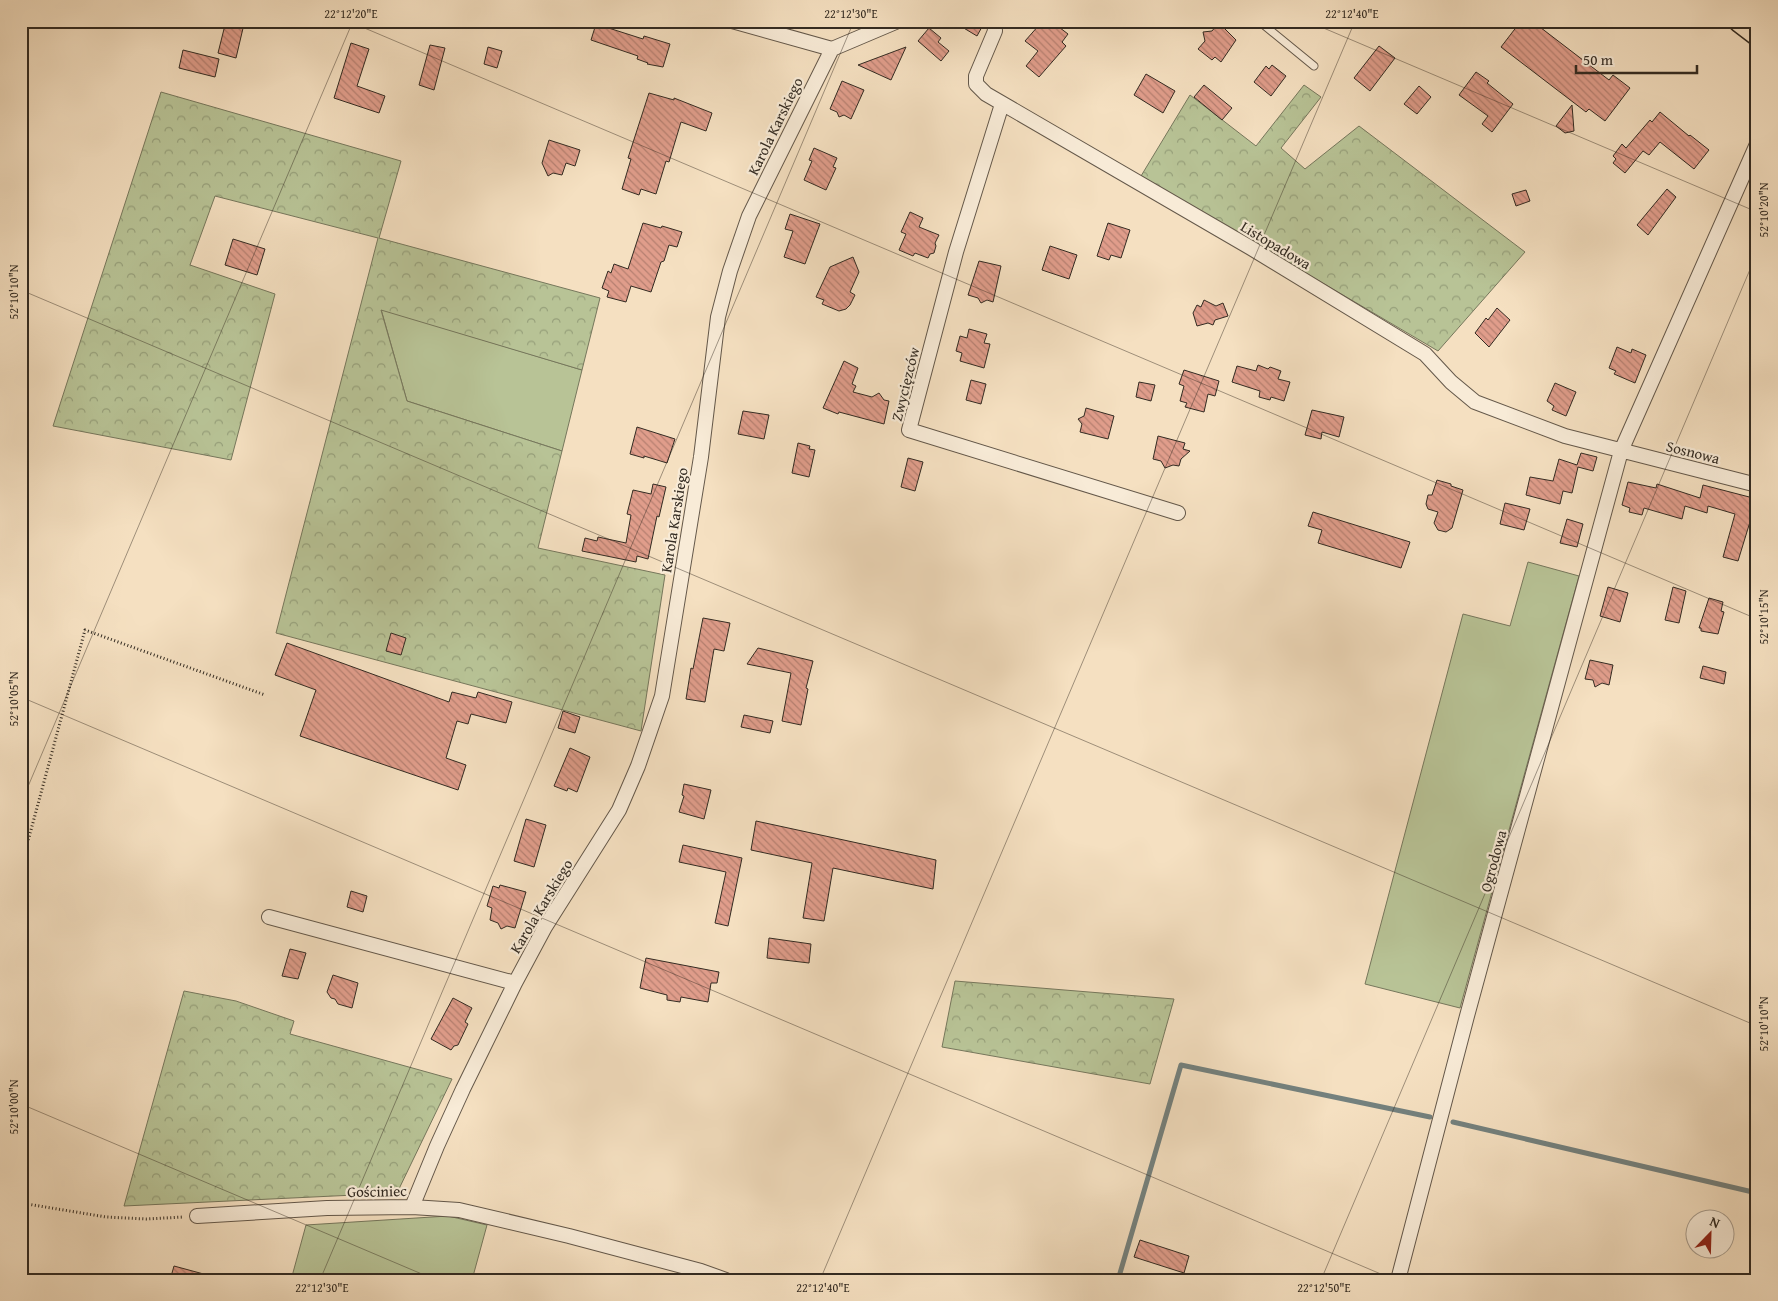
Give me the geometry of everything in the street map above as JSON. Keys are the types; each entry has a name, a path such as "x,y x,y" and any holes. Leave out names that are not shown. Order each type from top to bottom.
{"main road":[{"path":"1740,21 1757,34"}],"street":[{"path":"732,21 832,49 898,21"},
{"name":"Listopadowa","path":"994,21 995,31 978,69 976,84 986,94 1251,248 1425,354 1450,382 1476,402 1565,436 1621,451"},
{"name":"Karola Karskiego","path":"412,1207 448,1122 515,983 545,928 618,810 650,732 662,696 701,457 718,317 730,271 749,216 832,49"},
{"name":"Zwycięzców","path":"1002,104 956,252 909,430 1178,513"},
{"name":"Ogrodowa","path":"1398,1280 1467,1016 1621,451 1757,144"},
{"name":"Sosnowa","path":"1621,451 1757,485"},
{"path":"268,917 515,983"},
{"name":"Gościniec","path":"197,1216 327,1208 412,1207 459,1210 700,1271 726,1280"}],"lane":[{"path":"1259,21 1314,66"}],"path":[{"path":"1097,21 1105,28"},
{"path":"21,867 85,630 264,695"},
{"path":"21,1203 106,1217 146,1219 197,1216"}],"green space":[{"path":"1304,85 1321,97 1281,148 1305,169 1359,126 1525,252 1438,351 1141,176 1190,95 1256,146"},
{"path":"161,92 401,161 379,238 600,298 582,370 381,310 407,401 562,451 538,548 665,575 641,731 276,633 378,238 215,196 190,265 275,294 231,460 53,426"},
{"path":"381,309 582,370 562,451 407,401"},
{"path":"1528,562 1579,576 1460,1008 1365,984 1463,614 1510,626"},
{"path":"955,981 1174,999 1150,1084 942,1047"},
{"path":"184,991 236,1001 294,1021 290,1034 452,1079 397,1193 124,1206"},
{"path":"448,1216 487,1225 472,1280 291,1280 306,1225"}],"building":[{"path":"226,21 244,24 236,58 218,53"},
{"path":"952,21 976,21 983,25 977,36"},
{"path":"1051,21 1068,34 1062,42 1066,46 1039,77 1026,66 1038,51 1025,41 1040,24 1045,28"},
{"path":"1521,21 1532,21 1609,80 1613,75 1630,88 1605,121 1589,109 1586,112 1501,47"},
{"path":"596,24 643,39 644,36 670,44 663,67 647,64 637,59 638,56 591,40"},
{"path":"1216,26 1222,26 1236,40 1221,62 1215,57 1212,60 1198,49 1205,41 1203,32 1212,31"},
{"path":"929,28 941,38 938,42 949,51 941,61 918,41"},
{"path":"351,43 369,49 357,86 385,96 379,113 334,98"},
{"path":"430,45 445,48 434,90 419,85"},
{"path":"1379,46 1395,58 1370,91 1354,78"},
{"path":"488,47 502,51 497,68 484,64"},
{"path":"906,47 891,80 858,65"},
{"path":"183,50 219,59 215,77 179,68"},
{"path":"1272,65 1286,76 1271,96 1254,82 1266,66 1269,69"},
{"path":"1476,72 1489,81 1487,83 1513,104 1492,132 1482,124 1488,116 1459,95"},
{"path":"1146,74 1175,91 1163,113 1134,95"},
{"path":"842,81 864,90 851,119 844,115 839,117 837,112 830,109"},
{"path":"1204,85 1232,108 1222,120 1194,97"},
{"path":"1419,86 1431,97 1417,114 1404,104"},
{"path":"649,93 674,100 674,98 712,113 706,131 681,122 669,162 666,161 656,194 641,189 639,195 622,189 631,159 628,158"},
{"path":"1572,105 1574,131 1565,133 1556,126"},
{"path":"1660,112 1709,150 1694,169 1660,142 1649,155 1643,151 1625,173 1613,163 1616,159 1613,156 1622,144 1626,148 1650,120 1652,122"},
{"path":"549,140 580,150 575,166 566,163 562,175 553,173 548,176 542,163"},
{"path":"814,148 837,158 833,167 836,168 826,190 804,180 812,161 809,160"},
{"path":"1667,189 1676,197 1648,235 1637,225"},
{"path":"1526,190 1530,201 1516,206 1512,194"},
{"path":"910,212 923,218 919,227 939,235 935,243 934,253 930,254 928,258 915,253 913,256 899,250 906,234 901,232"},
{"path":"790,214 820,224 805,264 784,257 793,231 785,229"},
{"path":"643,223 682,232 677,247 669,245 651,292 631,286 626,302 607,297 609,291 602,288 608,271 611,273 614,264 628,269"},
{"path":"1108,223 1130,230 1121,258 1111,255 1109,260 1097,256"},
{"path":"233,239 265,249 257,275 225,265"},
{"path":"1050,246 1077,255 1069,279 1042,270"},
{"path":"853,257 859,272 850,292 855,295 850,305 846,309 839,311 822,304 824,300 816,297 830,267"},
{"path":"979,261 1001,266 993,302 987,300 981,303 978,298 968,295"},
{"path":"1204,300 1216,306 1223,303 1228,316 1215,320 1213,325 1208,323 1197,326 1193,313 1197,305 1201,307"},
{"path":"1497,308 1510,320 1489,347 1475,333 1486,318 1488,320"},
{"path":"969,329 987,334 984,343 990,344 984,368 960,361 962,353 956,351 960,336 967,338"},
{"path":"1617,347 1631,353 1632,349 1646,355 1635,383 1614,374 1616,371 1609,368"},
{"path":"844,361 858,368 852,384 856,386 853,392 872,397 879,393 884,400 889,401 884,424 839,412 838,414 823,408"},
{"path":"1258,365 1281,371 1278,379 1290,382 1284,401 1271,397 1270,400 1259,397 1260,391 1232,382 1237,366 1256,371"},
{"path":"1184,370 1219,381 1215,396 1208,394 1204,412 1185,407 1187,403 1180,401 1184,386 1179,384"},
{"path":"971,380 986,384 981,404 966,400"},
{"path":"1139,382 1155,385 1151,401 1136,397"},
{"path":"1555,383 1576,392 1566,416 1552,410 1554,406 1547,401"},
{"path":"1086,408 1114,416 1108,439 1080,432 1082,424 1078,419 1084,416"},
{"path":"1312,410 1344,417 1339,437 1322,432 1321,439 1305,435"},
{"path":"743,411 769,415 764,439 738,434"},
{"path":"637,427 675,439 667,463 630,454"},
{"path":"1158,436 1185,443 1183,449 1190,451 1181,459 1179,466 1173,465 1165,468 1161,461 1153,459"},
{"path":"798,443 810,446 809,449 815,450 809,477 792,473"},
{"path":"1581,453 1597,457 1593,471 1578,467 1572,493 1563,491 1560,504 1526,495 1530,477 1553,481 1559,459 1577,465"},
{"path":"908,458 923,462 915,491 901,487"},
{"path":"1437,480 1463,490 1452,528 1446,532 1438,530 1434,523 1438,512 1428,509 1426,504 1428,495 1432,495"},
{"path":"1628,482 1656,488 1657,484 1700,498 1703,485 1757,499 1738,561 1723,557 1735,514 1708,506 1707,513 1685,506 1682,519 1644,508 1642,515 1629,512 1630,508 1622,505"},
{"path":"653,484 666,487 659,517 657,516 648,559 637,556 636,562 582,551 585,538 597,541 598,537 626,543 631,515 627,514 633,490 651,494"},
{"path":"1505,503 1530,509 1524,530 1500,524"},
{"path":"1313,512 1410,542 1401,568 1318,543 1322,530 1308,526"},
{"path":"1567,519 1583,524 1577,547 1560,543"},
{"path":"1608,587 1628,593 1620,622 1600,616"},
{"path":"1673,587 1686,591 1679,623 1665,620"},
{"path":"1709,598 1723,602 1721,611 1724,612 1718,634 1701,631 1701,628 1699,628"},
{"path":"703,618 730,623 724,651 714,649 705,702 686,699"},
{"path":"391,633 406,638 401,655 386,651"},
{"path":"287,643 449,702 452,692 476,698 478,692 512,702 506,723 471,714 468,724 457,721 446,758 466,765 458,790 300,736 316,690 275,675"},
{"path":"758,648 813,661 806,688 808,689 801,725 782,721 791,673 747,664"},
{"path":"1590,660 1613,665 1609,685 1602,683 1595,687 1593,680 1585,679"},
{"path":"1703,666 1726,672 1724,684 1700,678"},
{"path":"563,711 580,717 575,733 558,728"},
{"path":"744,715 773,721 770,733 741,727"},
{"path":"570,748 590,757 577,792 568,788 567,791 554,786"},
{"path":"684,784 711,790 704,819 679,812 684,796 682,795"},
{"path":"526,819 546,825 534,867 514,861"},
{"path":"756,821 936,860 933,889 833,868 824,921 803,918 812,863 751,850"},
{"path":"683,845 742,858 728,926 715,923 726,872 679,862"},
{"path":"500,885 526,892 515,928 507,926 501,929 498,923 490,920 492,908 487,906 493,886 499,888"},
{"path":"351,891 367,896 363,912 347,907"},
{"path":"769,938 811,944 809,963 767,958"},
{"path":"290,949 306,953 298,979 282,976"},
{"path":"646,958 719,972 717,983 711,983 708,1002 681,997 680,1002 667,1000 667,995 640,988"},
{"path":"333,975 358,983 352,1008 338,1004 327,992"},
{"path":"453,998 472,1008 465,1022 468,1024 458,1045 454,1046 451,1050 431,1039"},
{"path":"1140,1240 1189,1256 1184,1273 1134,1257"},
{"path":"174,1266 211,1276 210,1280 170,1280"}],"waterway":[{"path":"1118,1280 1181,1065 1430,1117"},
{"path":"1453,1122 1757,1193"}]}
